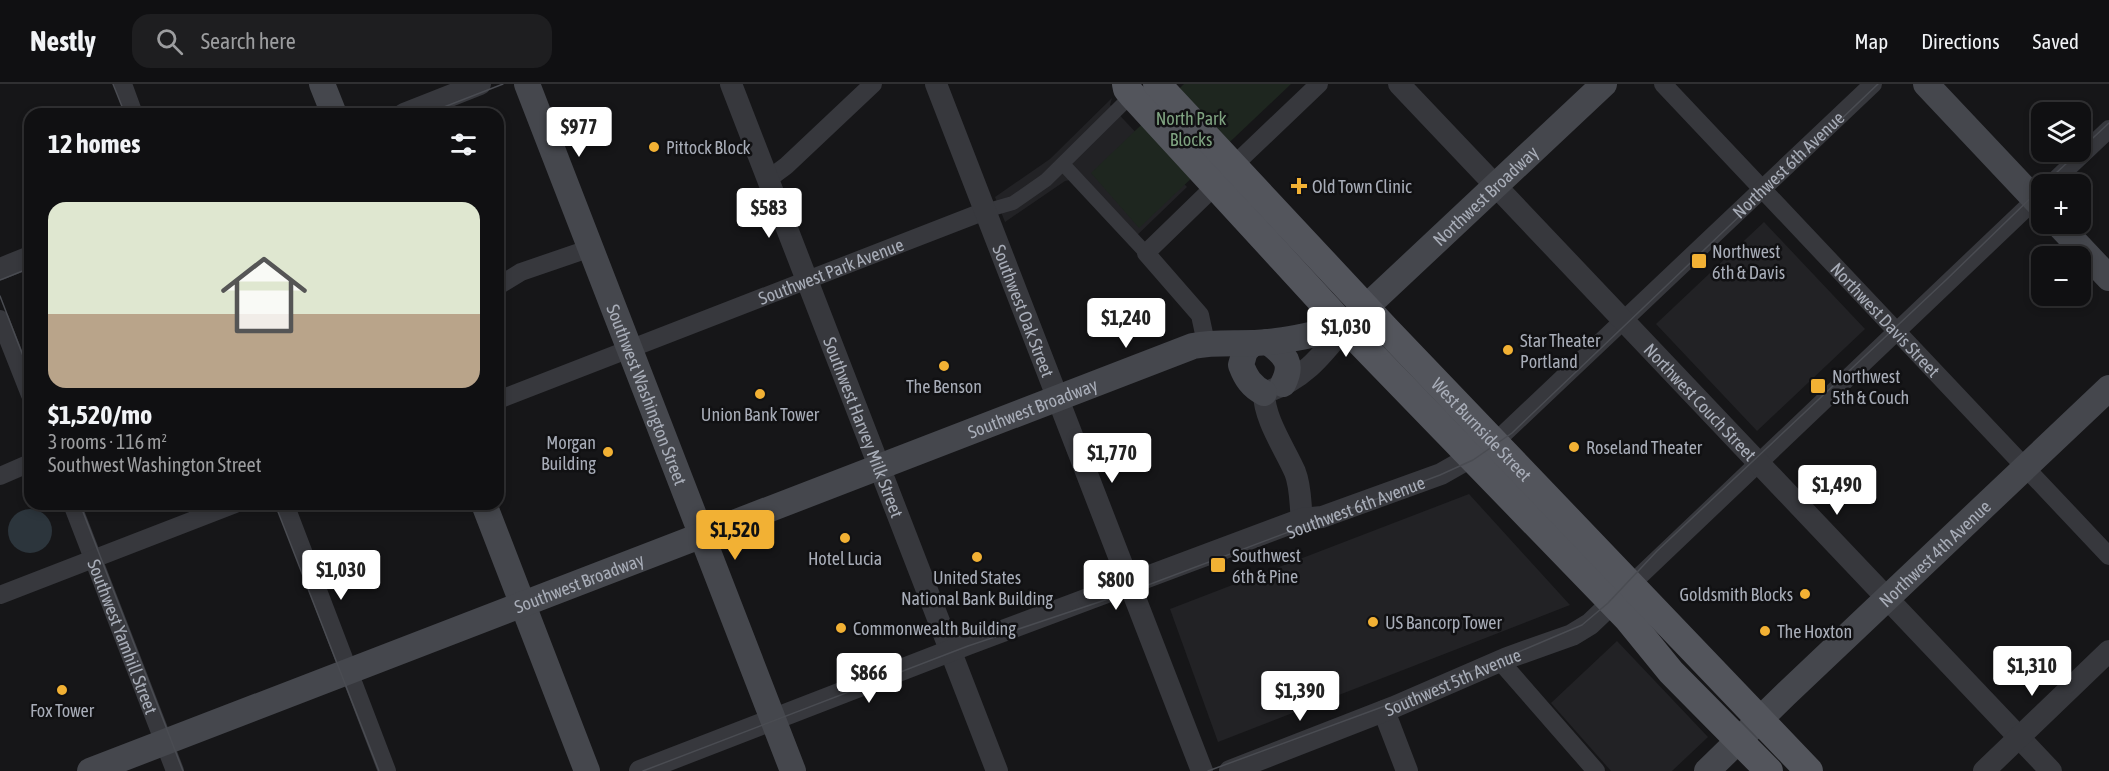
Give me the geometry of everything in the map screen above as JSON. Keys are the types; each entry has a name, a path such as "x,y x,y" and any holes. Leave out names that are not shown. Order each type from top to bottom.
{"main road":[{"path":"322,84 332,108"},
{"name":"Southwest Washington Street","path":"527,84 793,771"},
{"name":"Northwest Broadway","path":"1366,307 1604,84"},
{"path":"1926,84 2031,185"},
{"name":"West Burnside Street","path":"1138,88 1225,175 1366,307 1482,450"},
{"name":"West Burnside Street","path":"1225,175 1345,327 1482,450 1621,594 1760,720 1809,771"},
{"path":"2067,234 2109,278"},
{"name":"Southwest Broadway","path":"90,771 1193,346 1206,343 1260,343 1300,338 1345,327 1366,307"},
{"path":"1260,343 1281,352 1287,360 1288,375 1274,389 1255,388 1247,379 1241,365 1245,351 1260,343"},
{"name":"Northwest 4th Avenue","path":"1707,771 2109,388"},
{"path":"486,510 587,771"},
{"name":"West Burnside Street","path":"1621,594 1671,672 1769,771"}],"street":[{"path":"123,84 132,108"},
{"path":"419,108 480,84"},
{"name":"Southwest Harvey Milk Street","path":"730,84 997,771"},
{"path":"767,180 786,166 873,84"},
{"name":"Southwest Oak Street","path":"936,84 1202,771"},
{"path":"1146,253 1319,84"},
{"name":"Northwest Couch Street","path":"1399,84 2051,771"},
{"name":"Northwest Davis Street","path":"1663,84 2109,556"},
{"name":"Northwest 6th Avenue","path":"1482,450 1624,321 1873,84"},
{"name":"Southwest Park Avenue","path":"504,398 985,211 1013,204 1046,180 1138,88"},
{"path":"2064,174 2109,129"},
{"path":"1063,164 1200,315 1206,343"},
{"path":"1621,594 2031,206"},
{"path":"504,282 521,272 591,248"},
{"path":"0,269 24,259"},
{"path":"0,319 24,381"},
{"name":"Southwest Broadway","path":"1274,389 1316,364 1345,327"},
{"path":"1274,389 1266,406 1298,482 1302,519"},
{"name":"Southwest 6th Avenue","path":"640,771 1302,519 1322,517 1441,474 1482,450"},
{"path":"0,476 24,466"},
{"name":"Southwest Yamhill Street","path":"74,510 175,771"},
{"path":"0,595 220,510"},
{"path":"287,510 387,771"},
{"name":"Southwest 5th Avenue","path":"1230,771 1572,635 1590,624 1621,594"},
{"path":"1984,771 2109,651"},
{"path":"1500,662 1596,771"},
{"path":"1384,711 1407,771"}],"shaded area":[{"path":"1112,98 1110,105 1187,187 1130,242 1070,180 1065,181 1005,222 995,197 1050,159"},
{"path":"1764,222 1865,329 1757,431 1656,324"},
{"name":"US Bancorp Tower","path":"1469,494 1570,605 1218,742 1170,609"},
{"path":"22,511 38,511 50,523 52,531 50,539 38,551 30,553 22,551 10,539 8,531 10,523"},
{"path":"1617,641 1708,737 1672,771 1611,771 1551,703"}],"green space":[{"name":"North Park Blocks","path":"1184,84 1291,84 1139,228 1091,173"}],"tram line":[{"path":"113,84 123,108"},
{"path":"441,108 503,84"},
{"path":"643,771 968,646 1132,591 1440,475 1473,460 1512,433 1878,84"},
{"path":"2091,140 2109,123"},
{"path":"2055,174 2068,162"},
{"path":"1208,771 1393,703 1582,625 1608,603 1657,551 2031,198"},
{"path":"0,280 24,270"},
{"path":"0,296 24,358"},
{"path":"82,510 183,771"},
{"path":"277,510 379,771"}],"place":[{"name":"Pittock Block","path":"654,147"},
{"name":"Old Town Clinic","path":"1299,186"},
{"name":"Northwest 6th & Davis","path":"1699,261"},
{"name":"Star Theater Portland","path":"1508,350"},
{"name":"The Benson","path":"944,366"},
{"name":"Northwest 5th & Couch","path":"1818,386"},
{"name":"Union Bank Tower","path":"760,394"},
{"name":"Roseland Theater","path":"1574,447"},
{"name":"Morgan Building","path":"608,452"},
{"name":"Hotel Lucia","path":"845,538"},
{"name":"United States National Bank Building","path":"977,557"},
{"name":"Southwest 6th & Pine","path":"1218,565"},
{"name":"Goldsmith Blocks","path":"1805,594"},
{"name":"US Bancorp Tower","path":"1373,622"},
{"name":"Commonwealth Building","path":"841,628"},
{"name":"The Hoxton","path":"1765,631"},
{"name":"Fox Tower","path":"62,690"}]}
